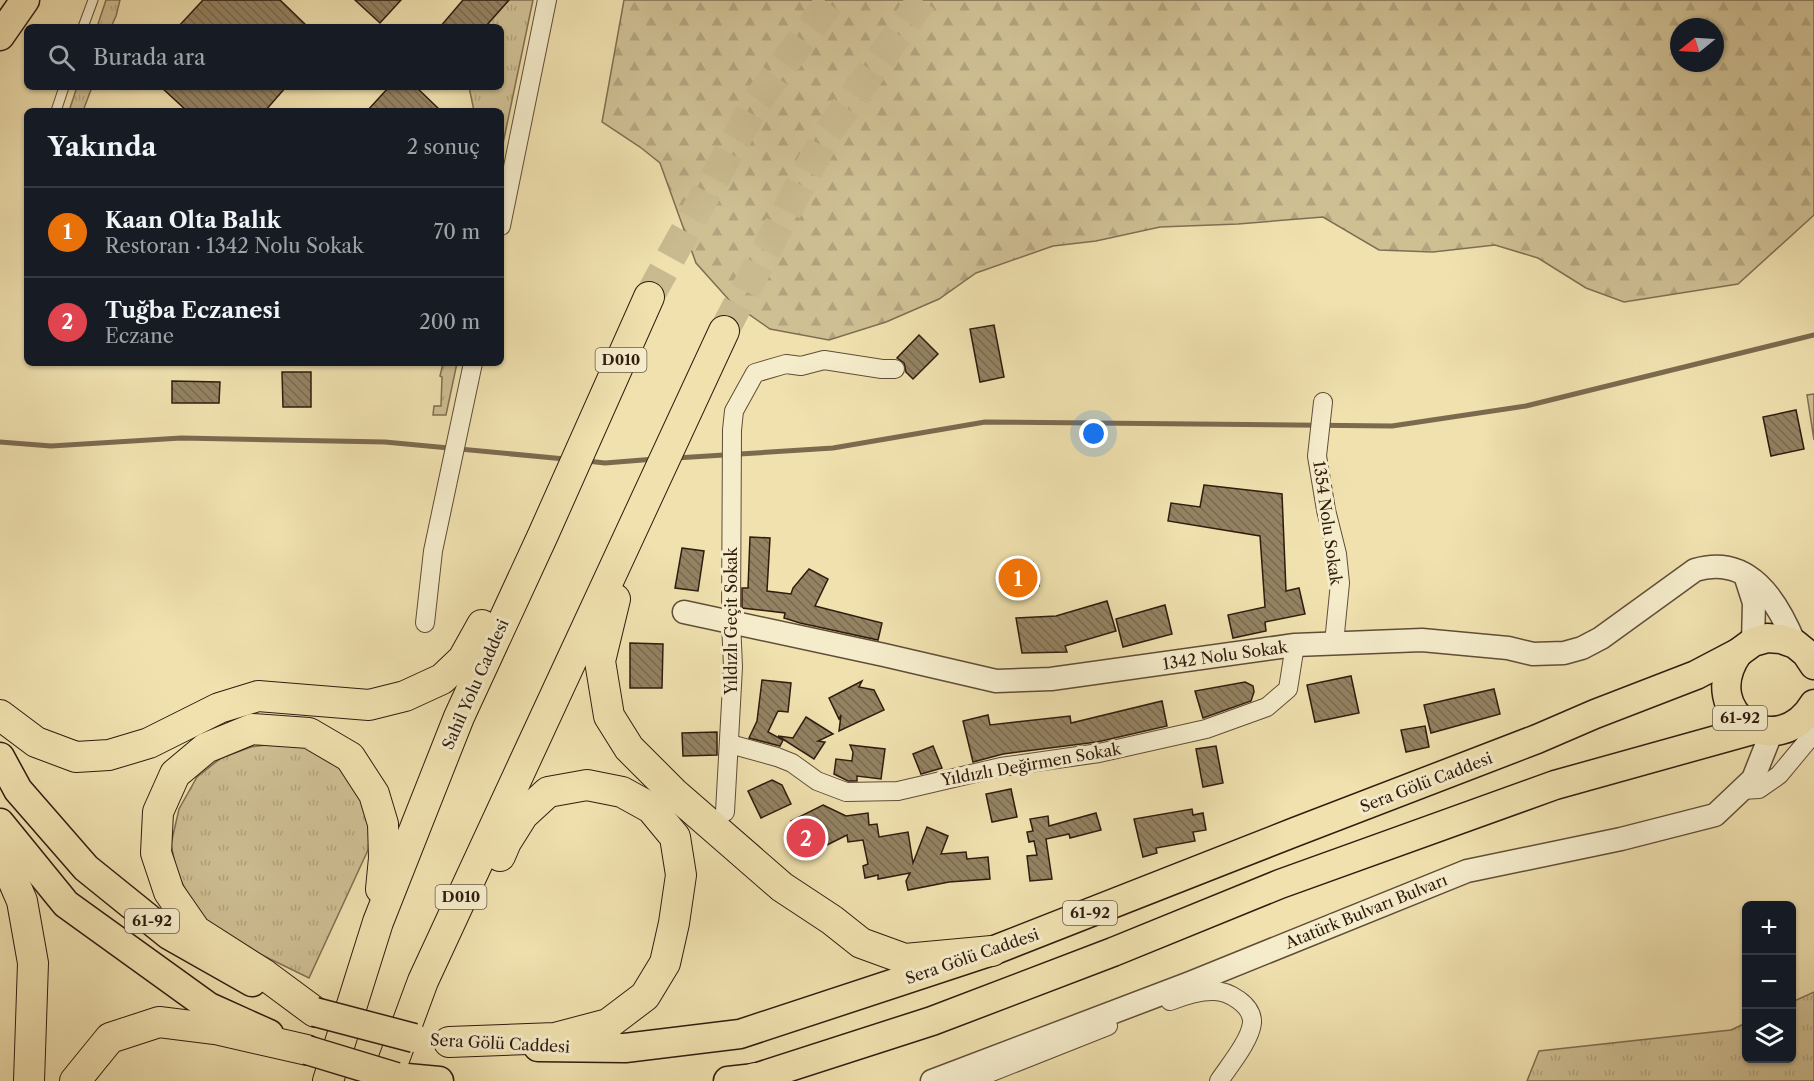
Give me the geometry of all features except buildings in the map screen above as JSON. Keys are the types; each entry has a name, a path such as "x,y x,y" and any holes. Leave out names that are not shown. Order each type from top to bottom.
{"highway":[{"name":"Sahil Yolu Caddesi","path":"327,1081 378,922 459,717 650,297"},
{"name":"D010","path":"397,1080 423,981 724,331"},
{"path":"638,515 609,619 600,661 609,716 629,748 674,793 782,887 832,920 861,943 905,958 993,951"},
{"path":"0,714 36,742 76,757 110,755 149,743 219,708 258,696 369,705 405,696 442,679 463,659 484,622 543,535"},
{"path":"315,1012 265,975 196,931 169,892 156,852 158,812 175,774 206,748 252,729 309,733 350,757 374,794 383,824 384,858 378,922"},
{"path":"423,981 490,880 506,842 523,815 548,792 587,785 622,792 651,808 675,837 681,875 674,923 665,963 645,996 608,1024 555,1038 449,1042"},
{"path":"0,850 22,901 33,963 29,1081"},
{"path":"75,1081 110,1038 159,1022 215,1029 307,1050"}],"main road":[{"path":"0,36 25,0"},
{"name":"Sera Gölü Caddesi","path":"315,1012 414,1038 531,1047 625,1048 740,1034 993,951 1696,675 1767,638 1781,639 1795,644"},
{"path":"1795,644 1814,664"},
{"name":"61-92","path":"1746,647 1730,665 1726,680 1727,695 1732,710 1743,721 1764,730"},
{"name":"61-92","path":"744,1080 932,1021 1113,952 1280,884 1555,785 1764,730 1787,729 1805,717 1814,705"},
{"name":"61-92","path":"0,757 18,790 86,868 169,935 247,979 315,1012"},
{"name":"61-92","path":"0,823 66,904 209,1007 307,1050 397,1080 440,1081"}],"street":[{"path":"504,211 547,0"},
{"name":"Yıldızlı Geçit Sokak","path":"725,812 733,667 731,484 734,411 755,373 769,368 786,364 801,366 824,360 895,369"},
{"path":"425,623 433,551 472,366"},
{"name":"1354 Nolu Sokak","path":"1323,402 1317,456 1326,510 1337,554 1340,583 1334,643"},
{"name":"1342 Nolu Sokak","path":"684,612 996,681 1051,680 1295,645 1422,640 1508,648 1533,654 1564,653 1582,648 1601,638 1695,570 1707,566 1724,566 1735,569 1757,583 1773,599 1787,623 1795,644"},
{"path":"1745,575 1754,603 1746,647"},
{"name":"Yıldızlı Değirmen Sokak","path":"730,744 792,763 817,782 846,792 898,790 1001,767 1099,753 1206,729 1267,707 1288,689 1295,645"},
{"name":"Atatürk Bulvarı Bulvarı","path":"932,1081 1190,983 1467,871 1621,839 1715,815 1753,779 1764,730"},
{"path":"1742,790 1759,789 1779,775 1814,733"},
{"path":"954,1073 966,1079 979,1077 1183,996 1214,991 1234,998 1248,1008 1252,1022 1248,1038 1220,1081"}],"lane":[{"path":"84,24 93,0"},
{"path":"57,108 63,90"}],"green space":[{"path":"106,0 120,0 112,24 98,24"},
{"path":"509,0 533,0 504,139 504,108 473,108 470,90 504,90 504,24 488,24"},
{"path":"624,0 1814,0 1814,215 1738,284 1624,302 1586,288 1538,258 1495,245 1433,252 1379,250 1323,217 1160,227 1096,241 1053,246 976,273 939,299 886,322 829,340 770,329 730,301 696,263 660,163 602,122"},
{"path":"76,90 91,90 84,108 70,108"},
{"path":"442,366 456,366 446,415 433,415 434,406 441,406 442,377 440,376"},
{"path":"1814,394 1814,440 1807,395"},
{"path":"282,743 317,750 359,784 374,837 309,978 219,934 195,908 177,873 171,844 179,809 197,777 221,758 251,747"},
{"path":"1814,992 1814,1081 1527,1081 1539,1051 1731,1030 1742,1025 1742,1063 1796,1063 1796,1000"}],"waterway":[{"path":"676,458 833,448 985,422 1392,426 1526,406 1814,335"},
{"path":"0,442 51,446 181,438 385,442 565,459"},
{"path":"587,461 605,463 655,459"}],"tunnel":[{"path":"649,297 757,101 831,0"},
{"path":"724,331 827,134 922,0"}],"place":[{"name":"Kaan Olta Balık","path":"1018,578"},
{"name":"Tuğba Eczanesi","path":"806,838"}]}
